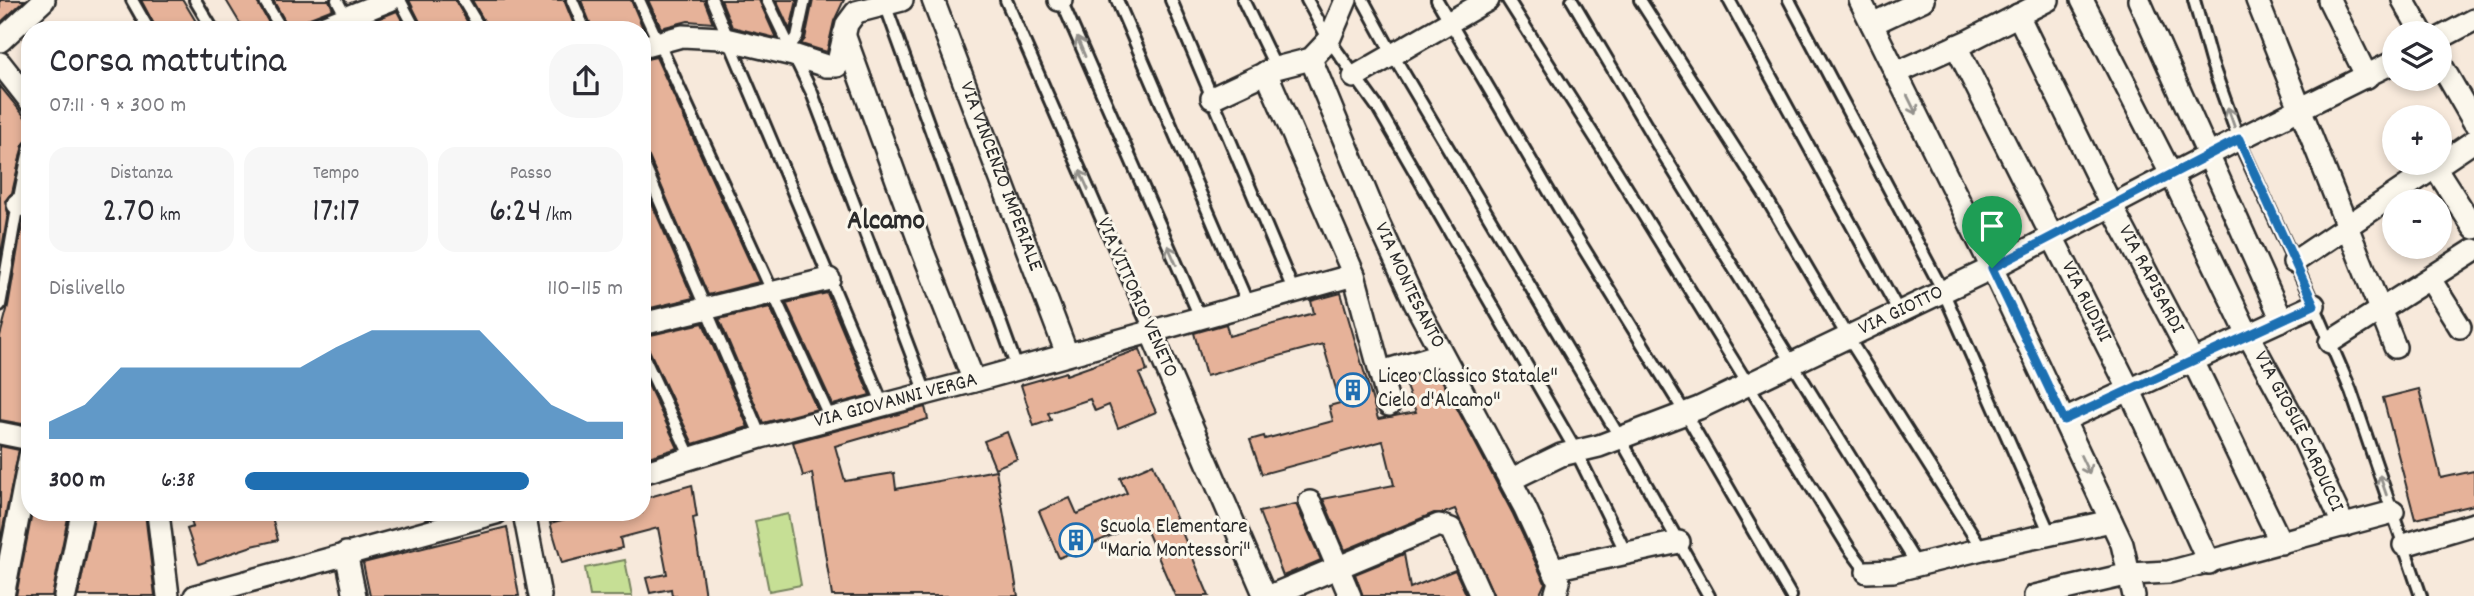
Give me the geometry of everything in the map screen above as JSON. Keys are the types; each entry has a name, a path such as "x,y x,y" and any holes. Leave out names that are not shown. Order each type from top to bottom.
{"street":[{"path":"21,21 44,0"},
{"path":"346,16 390,0"},
{"name":"VIA VINCENZO IMPERIALE","path":"933,0 1067,354"},
{"path":"1212,98 1271,70 1311,59 1329,40 1346,0"},
{"path":"1354,77 1488,0"},
{"path":"1860,0 1992,268 2122,544 2134,596"},
{"path":"1872,24 1923,0"},
{"path":"1896,73 2048,0"},
{"name":"VIA GIOSUÈ CARDUCCI","path":"2082,0 2171,174 2248,335 2297,425 2344,526"},
{"path":"2140,0 2282,320"},
{"path":"2257,0 2395,347"},
{"path":"2329,0 2367,77"},
{"path":"2403,0 2415,21"},
{"path":"651,45 682,36 730,40 791,51 826,66 837,66 847,24 856,12 885,2"},
{"name":"VIA RAPISARDI","path":"2018,15 2111,205 2193,361 2281,543"},
{"path":"2452,32 2474,20"},
{"path":"0,41 21,21"},
{"path":"844,34 923,252 974,381"},
{"name":"VIA RUDINI","path":"1956,46 2130,391 2209,563"},
{"name":"VIA MONTESANTO","path":"1311,59 1378,222 1441,354 1510,480 1556,582"},
{"path":"0,64 21,90"},
{"name":"VIA GIOTTO","path":"1510,480 1561,454 1620,438 1685,413 1748,384 1992,268 2239,139 2382,69"},
{"path":"1271,70 1354,275 1389,405"},
{"path":"2452,84 2474,122"},
{"path":"2452,156 2474,141"},
{"path":"2294,262 2423,175"},
{"path":"2440,175 2474,228"},
{"path":"2330,342 2474,250"},
{"name":"VIA GIOVANNI VERGA","path":"651,470 761,437 974,381 1354,275"},
{"path":"651,322 829,279"},
{"path":"2430,279 2460,327"},
{"path":"2064,420 2314,305"},
{"name":"VIA VITTORIO VENETO","path":"1151,332 1268,596"},
{"path":"1381,372 1441,354"},
{"path":"0,433 21,437"},
{"path":"1310,502 1350,596"},
{"path":"3,596 21,503"},
{"path":"2035,596 2130,574 2169,572 2209,563 2393,512"},
{"path":"65,596 80,521"},
{"path":"159,521 168,596"},
{"path":"195,596 345,553 434,521"},
{"path":"526,521 540,596"},
{"path":"1867,572 1893,571 2111,521"},
{"path":"2404,545 2474,524"},
{"path":"1268,596 1439,525 1451,529 1480,596"},
{"path":"1556,582 1626,553 1679,542"},
{"path":"345,553 355,596"}],"lane":[{"path":"132,0 144,21"},
{"path":"195,0 208,21"},
{"path":"264,0 277,21"},
{"path":"400,0 411,21"},
{"path":"463,0 476,21"},
{"path":"572,0 581,21"},
{"path":"639,0 644,21"},
{"path":"712,0 883,405"},
{"path":"766,0 811,93 926,393"},
{"path":"791,51 805,0"},
{"name":"VIA VITTORIO VENETO","path":"1006,0 1151,332"},
{"path":"1060,0 1200,317"},
{"path":"1117,0 1248,304"},
{"path":"1171,0 1294,292"},
{"path":"1243,0 1271,70"},
{"path":"1307,0 1329,40 1378,108 1576,451 1626,553"},
{"path":"1363,0 1620,438 1709,596"},
{"path":"1437,0 1685,413 1791,596"},
{"path":"1508,0 1849,548 1867,572"},
{"path":"1572,0 1657,144 1917,565"},
{"path":"1640,0 1764,194 1847,336 1982,549"},
{"path":"1729,0 1899,312"},
{"path":"1789,0 1943,291 2050,534"},
{"path":"2194,0 2211,61 2239,139 2351,391 2421,596"},
{"path":"885,2 1017,368"},
{"path":"651,47 831,418"},
{"path":"651,180 761,437"},
{"path":"21,183 18,195 21,200"},
{"path":"0,305 21,218"},
{"path":"651,371 691,458"}],"green space":[{"path":"788,514 801,585 769,591 755,521"},
{"path":"625,560 632,596 590,596 585,568"}],"building":[{"path":"0,0 25,0 0,23"},
{"path":"141,0 183,0 196,21 152,21"},
{"path":"226,0 256,0 268,21 239,21"},
{"path":"273,0 329,0 333,9 306,21 285,21"},
{"path":"409,0 455,0 467,21 420,21"},
{"path":"472,0 564,0 572,21 484,21"},
{"path":"581,0 631,0 640,21 589,21"},
{"path":"648,0 704,0 713,23 688,21 661,28"},
{"path":"721,0 759,0 776,38 732,27"},
{"path":"776,0 797,0 790,30"},
{"path":"813,0 844,0 834,21 827,52 801,44 805,39"},
{"path":"397,11 402,21 372,21"},
{"path":"656,57 759,282 708,295 651,162 651,58"},
{"path":"0,86 21,112 21,154 12,193 5,201 8,213 0,260"},
{"path":"651,202 693,298 651,308"},
{"path":"21,231 21,424 0,420 0,336"},
{"path":"827,293 870,395 833,405 786,303"},
{"path":"1341,293 1378,419 1416,412 1403,379 1436,369 1513,514 1545,583 1539,596 1494,596 1455,509 1434,513 1345,550 1323,499 1394,485 1383,441 1262,474 1250,440 1264,436 1265,439 1333,421 1329,406 1340,403 1323,344 1206,376 1194,333 1226,324 1229,336 1314,313 1311,301"},
{"path":"770,307 817,409 763,423 719,319"},
{"path":"703,323 748,427 693,444 651,354 651,335"},
{"path":"1140,349 1147,371 1139,374 1156,412 1118,428 1109,405 1095,411 1090,399 1048,413 1051,420 1034,426 1021,385 1066,372 1066,375"},
{"path":"2419,389 2441,478 2474,471 2474,505 2415,519 2383,398"},
{"path":"651,391 678,448 651,456"},
{"path":"925,407 928,419 835,446 845,481 894,473 896,489 996,470 1018,596 832,596 812,473 803,476 793,442"},
{"path":"1007,432 1017,459 995,468 984,441"},
{"path":"0,446 19,450 0,542"},
{"name":"Scuola Elementare \"Maria Montessori\"","path":"1153,464 1209,596 1175,596 1143,522 1059,558 1039,511 1070,498 1077,514 1127,493 1120,478"},
{"path":"692,485 697,517 693,518 705,596 672,596 671,589 650,593 646,578 667,574 658,528 620,538 622,548 562,563 550,523 651,521 651,496"},
{"path":"1296,504 1321,560 1283,576 1259,512"},
{"path":"30,521 67,521 52,596 16,596"},
{"path":"93,521 146,521 155,596 78,596"},
{"path":"191,521 273,521 278,540 199,564 187,529 193,527"},
{"path":"507,527 519,596 370,596 363,563"},
{"path":"1404,554 1410,588 1455,570 1467,596 1363,596 1355,574"}],"place":[{"name":"Liceo Classico Statale\" Cielo d'Alcamo\"","path":"1353,390"},
{"name":"Scuola Elementare \"Maria Montessori\"","path":"1076,540"}],"district":[{"name":"Alcamo","path":"886,223"}],"route":[{"path":"2239,139 2314,305 2064,420 1992,268 2239,139"}]}
